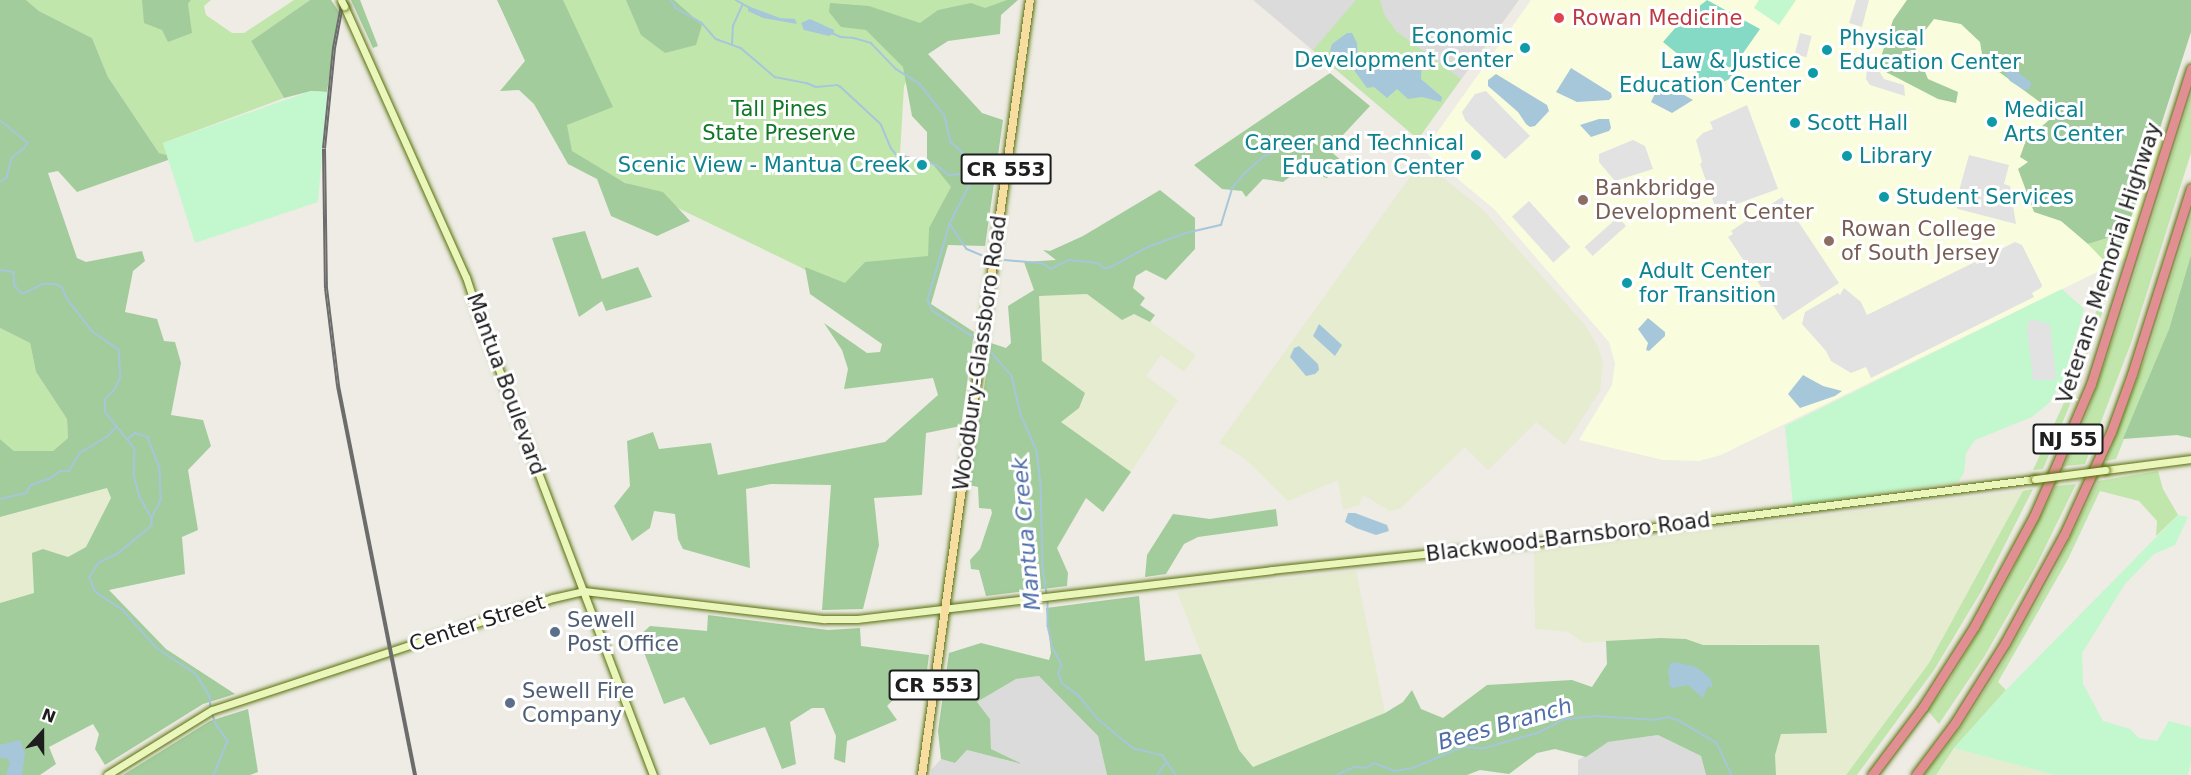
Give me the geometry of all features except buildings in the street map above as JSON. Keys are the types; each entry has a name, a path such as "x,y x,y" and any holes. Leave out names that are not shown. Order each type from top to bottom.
{"highway":[{"name":"Veterans Memorial Highway","path":"1872,775 1923,707 1974,627 2039,506 2091,384 2191,68"},
{"name":"NJ 55","path":"1916,775 1955,723 2005,644 2064,536 2110,432 2132,374 2191,188"}],"main road":[{"name":"Woodbury-Glassboro Road","path":"944,610 1030,0"},
{"name":"Mantua Boulevard","path":"343,3 466,278 653,775"},
{"name":"Blackwood-Barnsboro Road","path":"944,610 1530,543 2191,459"},
{"name":"Center Street","path":"107,775 212,710 553,598 584,591 840,620 944,610"},
{"name":"CR 553","path":"922,775 944,610"}],"shaded area":[{"path":"1253,0 1519,0 1418,139"},
{"name":"Rowan College of South Jersey","path":"1531,0 1907,0 1893,20 1887,72 1958,92 1928,80 1914,45 1934,18 1961,24 1980,42 2169,140 2132,255 1721,455 1699,461 1663,460 1579,440 1612,385 1615,363 1609,342 1494,209 1424,151"},
{"path":"1856,0 1869,0 1862,27 1849,23"},
{"path":"1800,33 1812,36 1806,57 1795,54"},
{"path":"1868,57 1878,59 1879,71 1884,79 1904,85 1905,96 1870,85 1866,79"},
{"path":"1486,91 1530,136 1505,159 1465,120 1462,112 1475,94"},
{"path":"1747,105 1778,189 1720,210 1716,209 1700,164 1702,162 1696,140 1703,133 1713,129 1710,122"},
{"path":"1633,140 1645,146 1653,169 1615,181 1599,162 1599,154"},
{"path":"1969,155 2009,165 2004,184 2010,186 2016,224 1958,209 1955,205"},
{"path":"1422,166 1430,167 1483,210 1585,325 1598,347 1603,363 1600,391 1565,445 1536,422 1488,470 1465,447 1401,508 1390,511 1363,495 1359,505 1343,510 1338,480 1288,501 1244,458 1219,443 1413,173"},
{"path":"1782,197 1839,283 1783,320 1728,237 1733,234 1731,231"},
{"path":"1529,201 1570,247 1553,262 1512,216"},
{"path":"1618,217 1626,226 1593,256 1585,247"},
{"path":"2015,242 2022,245 2042,285 2032,293 2034,297 1871,378 1866,367 1851,373 1831,361 1826,351 1802,324 1805,312 1838,293 1840,295 1844,288 1861,302 1867,315 1975,262 1977,264 1986,260 1985,257"},
{"path":"1087,294 1122,320 1134,313 1196,355 1184,372 1161,355 1146,376 1178,400 1131,472 1061,422 1042,361 1039,296"},
{"path":"2030,319 2050,324 2056,377 2054,380 2033,380 2027,329"},
{"path":"107,488 111,498 86,547 68,557 43,549 34,593 0,603 0,517"},
{"path":"2023,491 1929,663 1846,775 1776,775 1775,755 1781,734 1826,733 1766,644 1703,645 1686,639 1661,638 1584,643 1568,632 1535,629 1534,552"},
{"path":"1356,571 1385,713 1252,767 1239,750 1177,592"},
{"path":"1040,676 1098,736 1107,775 931,775 932,769 941,759 955,763 967,750 1018,763 991,749 990,719 977,702 1016,679"},
{"path":"1658,735 1701,756 1706,775 1578,775 1578,760 1608,742"},
{"path":"1954,748 2055,775 1936,775"}],"green space":[{"path":"0,0 26,0 39,11 92,38 108,77 159,153 167,155 168,160 77,192 58,171 48,173 77,258 86,262 142,251 145,261 133,271 125,312 157,319 164,341 175,342 181,363 171,415 203,420 211,446 188,470 198,530 182,537 185,574 109,590 166,649 235,694 203,704 105,765 95,749 99,734 93,724 49,747 56,764 40,775 0,775 0,603 34,593 32,553 43,549 68,557 86,547 111,498 107,488 0,517 0,439 14,451 53,451 68,438 67,419 36,372 30,343 0,328"},
{"path":"26,0 143,0 188,4 191,0 211,0 204,6 206,15 232,33 244,33 294,0 310,0 251,41 284,98 163,143 167,155 159,153 108,77 92,38 39,11"},
{"path":"142,0 191,0 188,4 192,33 168,42 162,30 144,23"},
{"path":"310,0 331,0 339,12 327,92 311,91 284,98 251,41"},
{"path":"351,0 360,0 378,46 373,48"},
{"path":"497,0 563,0 613,107 567,125 572,151 625,183 663,192 690,221 657,236 611,216 597,179 568,164 534,104 519,90 500,91 525,61"},
{"name":"Tall Pines State Preserve","path":"559,0 1016,0 919,55 904,86 900,155 962,174 917,300 943,345 798,266 574,158 555,117"},
{"path":"626,0 674,0 702,25 696,45 665,53 641,35"},
{"path":"1007,0 1018,0 1001,15 1000,34 948,41 928,54 982,113 1003,120 985,246 948,245 931,304 974,332 961,426 926,433 922,495 874,498 879,545 863,609 822,610 831,485 771,484 746,489 750,568 683,549 678,539 675,514 654,511 650,528 632,541 614,506 630,486 627,441 653,432 659,449 711,443 718,475 885,442 938,395 933,378 844,389 848,369 842,350 824,323 867,353 880,352 882,344 810,294 805,267 845,283 865,262 928,256 929,228 951,187 932,163 927,161 927,132 912,116 903,67 866,30 841,27 829,12 830,3 869,6 920,23 938,10 971,3 985,8"},
{"path":"1356,0 1380,0 1384,14 1396,31 1461,79 1418,139 1313,50"},
{"path":"1707,0 1760,29 1734,66 1733,77 1718,85 1708,85 1699,79 1696,69 1663,42 1683,19"},
{"path":"1759,0 1796,0 1779,25 1754,8"},
{"path":"1907,0 2191,0 2191,32 2121,249 2111,237 2088,244 2061,221 2034,212 2018,169 2028,162 2020,157 2026,140 2056,114 1983,60 1980,42 1961,24 1934,19 1914,45 1928,79 1958,92 1956,103 1938,99 1886,72 1882,54 1893,20"},
{"path":"1330,73 1370,106 1329,150 1342,161 1327,178 1299,170 1283,182 1263,179 1246,197 1242,191 1222,189 1194,165"},
{"path":"311,91 327,92 318,202 195,243 163,143"},
{"path":"2191,95 2191,153 2131,343 2085,464 2064,466 2087,414 2125,305"},
{"path":"1160,190 1195,218 1195,249 1166,280 1146,270 1136,276 1133,288 1145,298 1140,305 1155,315 1150,322 1134,314 1122,320 1087,294 1039,296 1042,361 1085,393 1079,408 1061,422 1131,472 1103,512 1086,498 1057,548 1068,573 1067,586 986,596 979,570 971,569 970,560 980,549 992,513 991,509 979,508 978,487 969,485 991,343 1006,348 1011,343 1008,306 1034,290 1024,262 1056,260 1043,250 1050,251 1083,236"},
{"path":"2191,215 2191,255 2169,329 2116,459 2106,461 2149,348"},
{"path":"585,231 602,279 638,267 652,297 606,311 602,301 579,317 552,238"},
{"path":"2111,237 2121,248 2125,241 2107,299 2069,407 2043,469 2033,470 2080,368 2109,266 2088,244"},
{"path":"2191,255 2191,438 2177,435 2123,439 2169,329"},
{"path":"2062,289 2084,309 2063,381 2049,403 2032,417 1975,440 1966,453 1964,473 1958,482 1793,505 1785,426"},
{"path":"0,328 30,343 36,372 67,419 68,438 53,451 14,451 0,439"},
{"path":"2158,471 2163,489 2178,515 2156,536 2157,521 2139,501 2100,491 2068,559 1998,682 2006,690 1954,748 1936,775 1924,775 1962,726 2000,667 2052,575 2098,481"},
{"path":"2076,484 2036,566 1984,657 1939,724 1929,712 1926,713 1949,681 1998,599 2056,486"},
{"path":"2033,489 1982,590 1934,670 1857,775 1846,775 1929,663 2023,491"},
{"path":"1276,509 1278,526 1198,537 1184,544 1166,574 1145,577 1147,555 1173,514 1210,519"},
{"path":"2178,515 2188,517 2175,545 2154,554 2125,584 2082,653 2083,684 2103,721 2130,729 2139,738 2157,741 2169,721 2191,727 2191,762 2188,775 2055,775 1954,748 2006,690"},
{"path":"1139,596 1145,661 1201,654 1239,750 1253,767 1385,713 1403,702 1412,690 1421,709 1443,718 1487,685 1572,680 1592,687 1607,664 1606,641 1661,638 1686,639 1703,645 1819,645 1827,733 1781,734 1775,755 1776,775 1706,775 1701,756 1658,735 1608,742 1586,757 1555,749 1537,753 1509,774 1480,770 1467,775 1107,775 1098,736 1039,676 1016,679 977,702 990,719 991,749 1022,764 967,750 955,763 941,759 938,731 949,653 981,643 1049,660 1051,653 1046,608"},
{"path":"708,615 828,630 860,628 861,646 929,655 924,694 904,689 887,706 897,720 847,741 845,763 834,759 836,736 824,708 812,708 790,722 796,764 782,769 765,727 710,745 684,697 664,704 638,637 650,626 707,631"},
{"path":"248,709 258,772 250,775 123,775 210,721"}],"water":[{"path":"748,6 780,18 795,19 797,24 763,18 748,11"},
{"path":"810,19 834,30 834,33 829,36 804,30 801,23"},
{"path":"1347,33 1352,33 1357,43 1358,59 1367,67 1372,67 1386,56 1422,56 1421,79 1442,97 1441,102 1422,97 1408,99 1397,89 1387,98 1374,87 1367,88 1351,66 1342,63 1330,51 1332,44"},
{"path":"1989,52 2010,59 2016,71 2031,82 2030,89 2024,90 2010,81 1998,62 1986,64 1985,59"},
{"path":"1571,68 1611,93 1612,97 1609,100 1577,102 1556,92"},
{"path":"1496,74 1547,105 1549,111 1535,126 1530,127 1526,124 1518,112 1488,86 1488,80"},
{"path":"1659,85 1693,100 1672,113 1651,102"},
{"path":"1599,119 1609,119 1611,128 1609,131 1591,137 1580,125"},
{"path":"1648,318 1665,332 1665,336 1649,351 1646,350 1648,343 1638,329"},
{"path":"1319,324 1342,345 1335,356 1313,336"},
{"path":"1299,346 1318,364 1319,370 1315,374 1306,376 1290,357 1294,348"},
{"path":"1803,375 1823,386 1842,391 1835,396 1800,408 1788,394"},
{"path":"1348,513 1355,513 1387,525 1389,531 1376,535 1356,528 1345,522"},
{"path":"1674,662 1696,667 1710,678 1713,688 1708,686 1703,698 1688,685 1672,688 1668,684 1670,681 1668,673 1670,664"},
{"path":"20,740 25,753 22,775 6,775 10,762 6,758 0,758 0,745"}],"waterway":[{"name":"Mantua Creek","path":"671,0 676,8 702,23 716,39 741,48 775,77 816,87 837,85 841,87 881,124 896,154 937,165 949,175 962,174 969,177 970,185 950,224 928,300 933,311 980,341"},
{"path":"736,0 748,7"},
{"path":"732,44 733,26 742,6"},
{"path":"832,33 871,43 896,69 920,84 945,116 951,142 978,166 978,180 971,184"},
{"path":"0,120 28,143 12,158 7,178 0,182"},
{"path":"1005,260 1043,263 1051,269 1069,260 1098,263 1104,268 1109,268 1148,247 1186,233 1221,225 1232,188 1244,174 1264,156 1302,140"},
{"path":"950,224 967,249 986,257"},
{"path":"0,270 14,272 15,286 23,294 43,284 56,284 62,287 68,300 92,331 119,350 121,377 115,390 105,400 106,413 135,449 134,475 140,497 152,519 152,526 118,554 99,563 90,577 97,593 122,609 157,648 196,674 210,696 211,707"},
{"name":"Mantua Creek","path":"984,344 1012,376 1021,415 1037,451 1041,484 1043,568 1047,593"},
{"path":"0,499 26,493 31,485 51,478 60,471 69,471 80,453 107,437 116,427"},
{"path":"128,439 135,433 148,437 160,468 161,501 152,518"},
{"name":"Mantua Creek","path":"1048,598 1048,626 1053,648 1062,665 1059,673 1062,683 1079,696 1098,719 1133,748 1162,755 1176,775"},
{"path":"212,712 216,724 228,741 214,775"},
{"name":"Bees Branch","path":"1337,775 1354,767 1366,768 1374,763 1395,771 1413,768 1463,747 1485,748 1540,732 1564,719 1597,716 1655,720 1668,717 1678,720 1717,743 1732,775"},
{"name":"Mantua Creek","path":"1157,775 1166,763"}],"railway":[{"path":"343,0 334,48 324,149 326,288 338,386 415,775"}],"place":[{"name":"Rowan Medicine","path":"1559,18"},
{"name":"Economic Development Center","path":"1525,48"},
{"name":"Physical Education Center","path":"1827,50"},
{"name":"Law & Justice Education Center","path":"1813,73"},
{"name":"Medical Arts Center","path":"1992,122"},
{"name":"Scott Hall","path":"1795,123"},
{"name":"Career and Technical Education Center","path":"1476,155"},
{"name":"Library","path":"1847,156"},
{"name":"Scenic View - Mantua Creek","path":"922,165"},
{"name":"Student Services","path":"1884,197"},
{"name":"Bankbridge Development Center","path":"1583,200"},
{"name":"Rowan College of South Jersey","path":"1829,241"},
{"name":"Adult Center for Transition","path":"1627,283"},
{"name":"Sewell Post Office","path":"555,632"},
{"name":"Sewell Fire Company","path":"510,703"}]}
